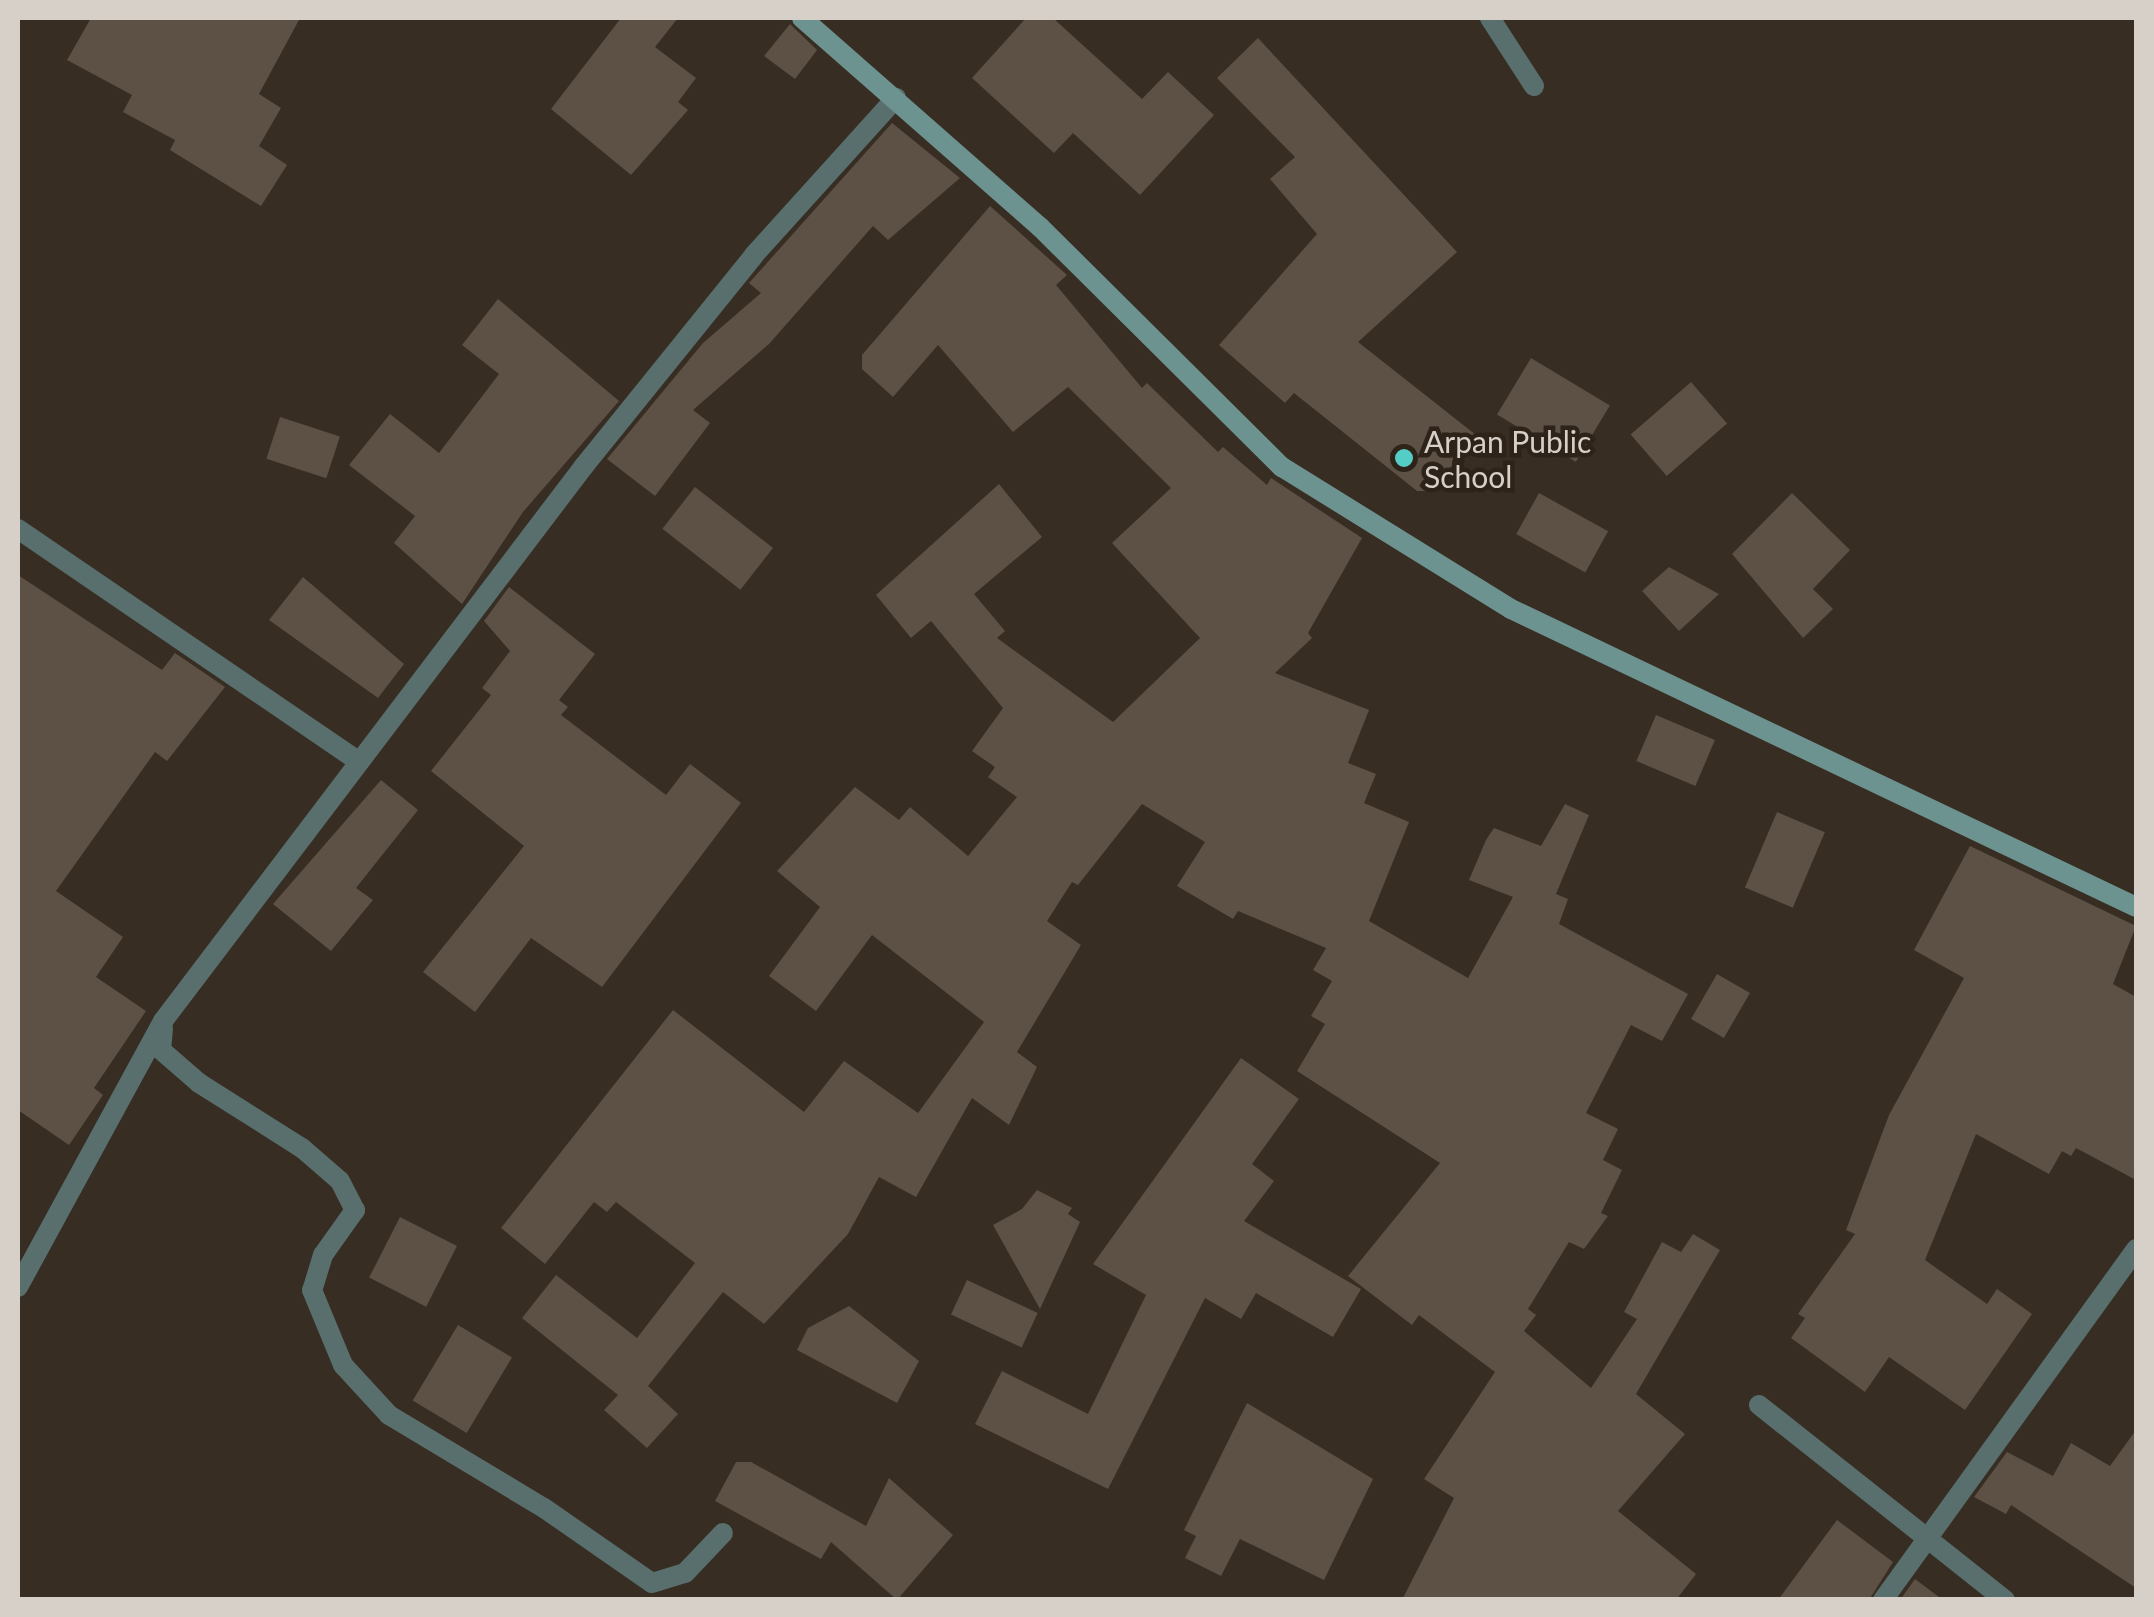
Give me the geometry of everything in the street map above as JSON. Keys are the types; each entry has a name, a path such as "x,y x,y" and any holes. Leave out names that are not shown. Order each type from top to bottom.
{"street":[{"path":"802,18 1040,227 1282,467 1511,609 2136,907"},
{"path":"1490,18 1534,86"},
{"path":"18,1287 163,1021 359,762 754,255 896,98"},
{"path":"18,528 359,762"},
{"path":"163,1021 162,1050 340,1180 355,1210 323,1255 312,1290 343,1366 389,1415 544,1508 652,1583 684,1573 724,1533"},
{"path":"1883,1600 1930,1541 2136,1250"},
{"path":"1759,1405 2005,1600"}],"building":[{"path":"91,18 300,18 259,94 281,108 259,146 287,165 261,206 170,150 175,140 123,112 132,95 67,60"},
{"path":"621,18 678,18 655,47 696,78 678,102 688,110 631,175 551,109"},
{"path":"1026,18 1053,18 1142,99 1168,72 1214,115 1140,195 1073,133 1054,153 972,78"},
{"path":"790,24 817,50 795,79 764,56"},
{"path":"1258,38 1457,252 1358,342 1476,435 1432,491 1417,491 1294,393 1285,403 1219,345 1317,234 1270,179 1295,157 1217,78"},
{"path":"892,123 960,178 888,240 873,226 769,344 693,410 710,423 655,496 607,459 703,343 761,293 749,283"},
{"path":"990,206 1067,275 1056,285 1142,388 1147,383 1218,452 1223,447 1267,485 1271,478 1362,538 1308,633 1312,638 1275,673 1369,710 1348,763 1376,774 1364,803 1409,822 1369,921 1468,978 1513,897 1469,880 1486,840 1494,828 1541,846 1565,804 1589,815 1556,894 1568,899 1559,924 1688,994 1662,1041 1631,1025 1586,1113 1618,1129 1603,1160 1622,1170 1601,1213 1608,1216 1584,1249 1569,1242 1528,1309 1536,1315 1524,1331 1591,1388 1637,1319 1624,1312 1662,1242 1681,1252 1693,1234 1720,1250 1636,1394 1685,1434 1618,1511 1696,1574 1676,1600 1402,1600 1454,1498 1424,1479 1495,1372 1419,1315 1412,1325 1348,1276 1440,1163 1297,1071 1325,1024 1311,1016 1332,981 1313,970 1326,948 1238,911 1233,919 1177,886 1205,842 1142,804 1078,885 1072,882 1047,921 1081,945 1017,1052 1037,1067 1009,1125 972,1098 916,1197 879,1177 848,1234 764,1324 723,1292 648,1386 678,1414 647,1448 604,1410 618,1395 522,1318 556,1275 637,1338 695,1263 616,1202 607,1212 594,1202 545,1264 501,1228 673,1010 804,1112 844,1061 918,1113 984,1022 872,935 816,1011 769,976 820,907 777,871 855,787 899,820 910,807 968,856 1017,797 988,777 995,767 972,751 1003,708 931,621 911,638 876,595 999,484 1042,537 974,594 1005,631 997,638 1113,722 1200,638 1112,543 1171,488 1068,387 1013,432 938,345 893,397 862,369 862,355"},
{"path":"498,299 619,401 523,512 462,604 394,543 415,516 349,465 390,414 439,453 499,374 462,345"},
{"path":"1531,358 1610,405 1576,462 1497,415"},
{"path":"1691,382 1727,424 1667,476 1631,434"},
{"path":"280,417 340,436 326,478 266,459"},
{"path":"695,487 773,548 740,590 662,529"},
{"path":"1539,493 1608,531 1585,572 1516,534"},
{"path":"1792,493 1850,550 1813,589 1833,609 1803,638 1732,554"},
{"path":"1669,567 1719,594 1679,631 1642,591"},
{"path":"18,575 162,670 175,653 225,687 167,761 155,752 56,891 123,937 96,977 146,1011 94,1088 103,1095 69,1145 18,1110"},
{"path":"303,577 404,664 378,698 269,620"},
{"path":"509,587 595,654 559,700 568,707 561,715 666,795 690,764 741,803 602,987 531,938 475,1012 423,972 524,846 431,771 491,695 482,688 510,651 484,621"},
{"path":"1656,715 1715,740 1695,786 1636,761"},
{"path":"381,780 418,810 356,888 373,900 331,951 273,904"},
{"path":"1777,812 1825,832 1793,908 1745,887"},
{"path":"1970,846 2136,926 2113,984 2136,997 2136,1180 2076,1148 2071,1156 2062,1151 2049,1174 1976,1134 1925,1260 1987,1304 1997,1289 2032,1314 1965,1410 1889,1357 1865,1392 1791,1338 1805,1318 1798,1314 1855,1234 1846,1230 1889,1115 1964,978 1914,950"},
{"path":"1717,974 1750,993 1724,1038 1691,1019"},
{"path":"1241,1058 1299,1099 1252,1164 1274,1181 1244,1221 1361,1289 1333,1337 1256,1293 1241,1319 1205,1298 1108,1489 975,1424 1002,1371 1088,1414 1146,1295 1093,1264"},
{"path":"1037,1190 1072,1208 1068,1214 1080,1222 1040,1309 993,1225 1022,1209"},
{"path":"400,1217 457,1246 426,1307 369,1278"},
{"path":"967,1280 1038,1313 1022,1347 951,1314"},
{"path":"849,1306 919,1361 897,1403 797,1350 808,1328"},
{"path":"458,1325 512,1357 467,1433 413,1400"},
{"path":"1247,1403 1373,1479 1324,1580 1240,1539 1221,1576 1185,1558 1196,1536 1184,1530"},
{"path":"2136,1430 2136,1588 2011,1505 2006,1514 1974,1497 2007,1452 2053,1476 2071,1443 2110,1466"},
{"path":"736,1462 751,1462 866,1526 889,1478 953,1535 897,1600 831,1542 821,1559 715,1501"},
{"path":"1837,1520 1893,1562 1869,1600 1778,1600"},
{"path":"1915,1579 1943,1600 1900,1600"}],"place":[{"name":"Arpan Public School","path":"1404,458"}]}
